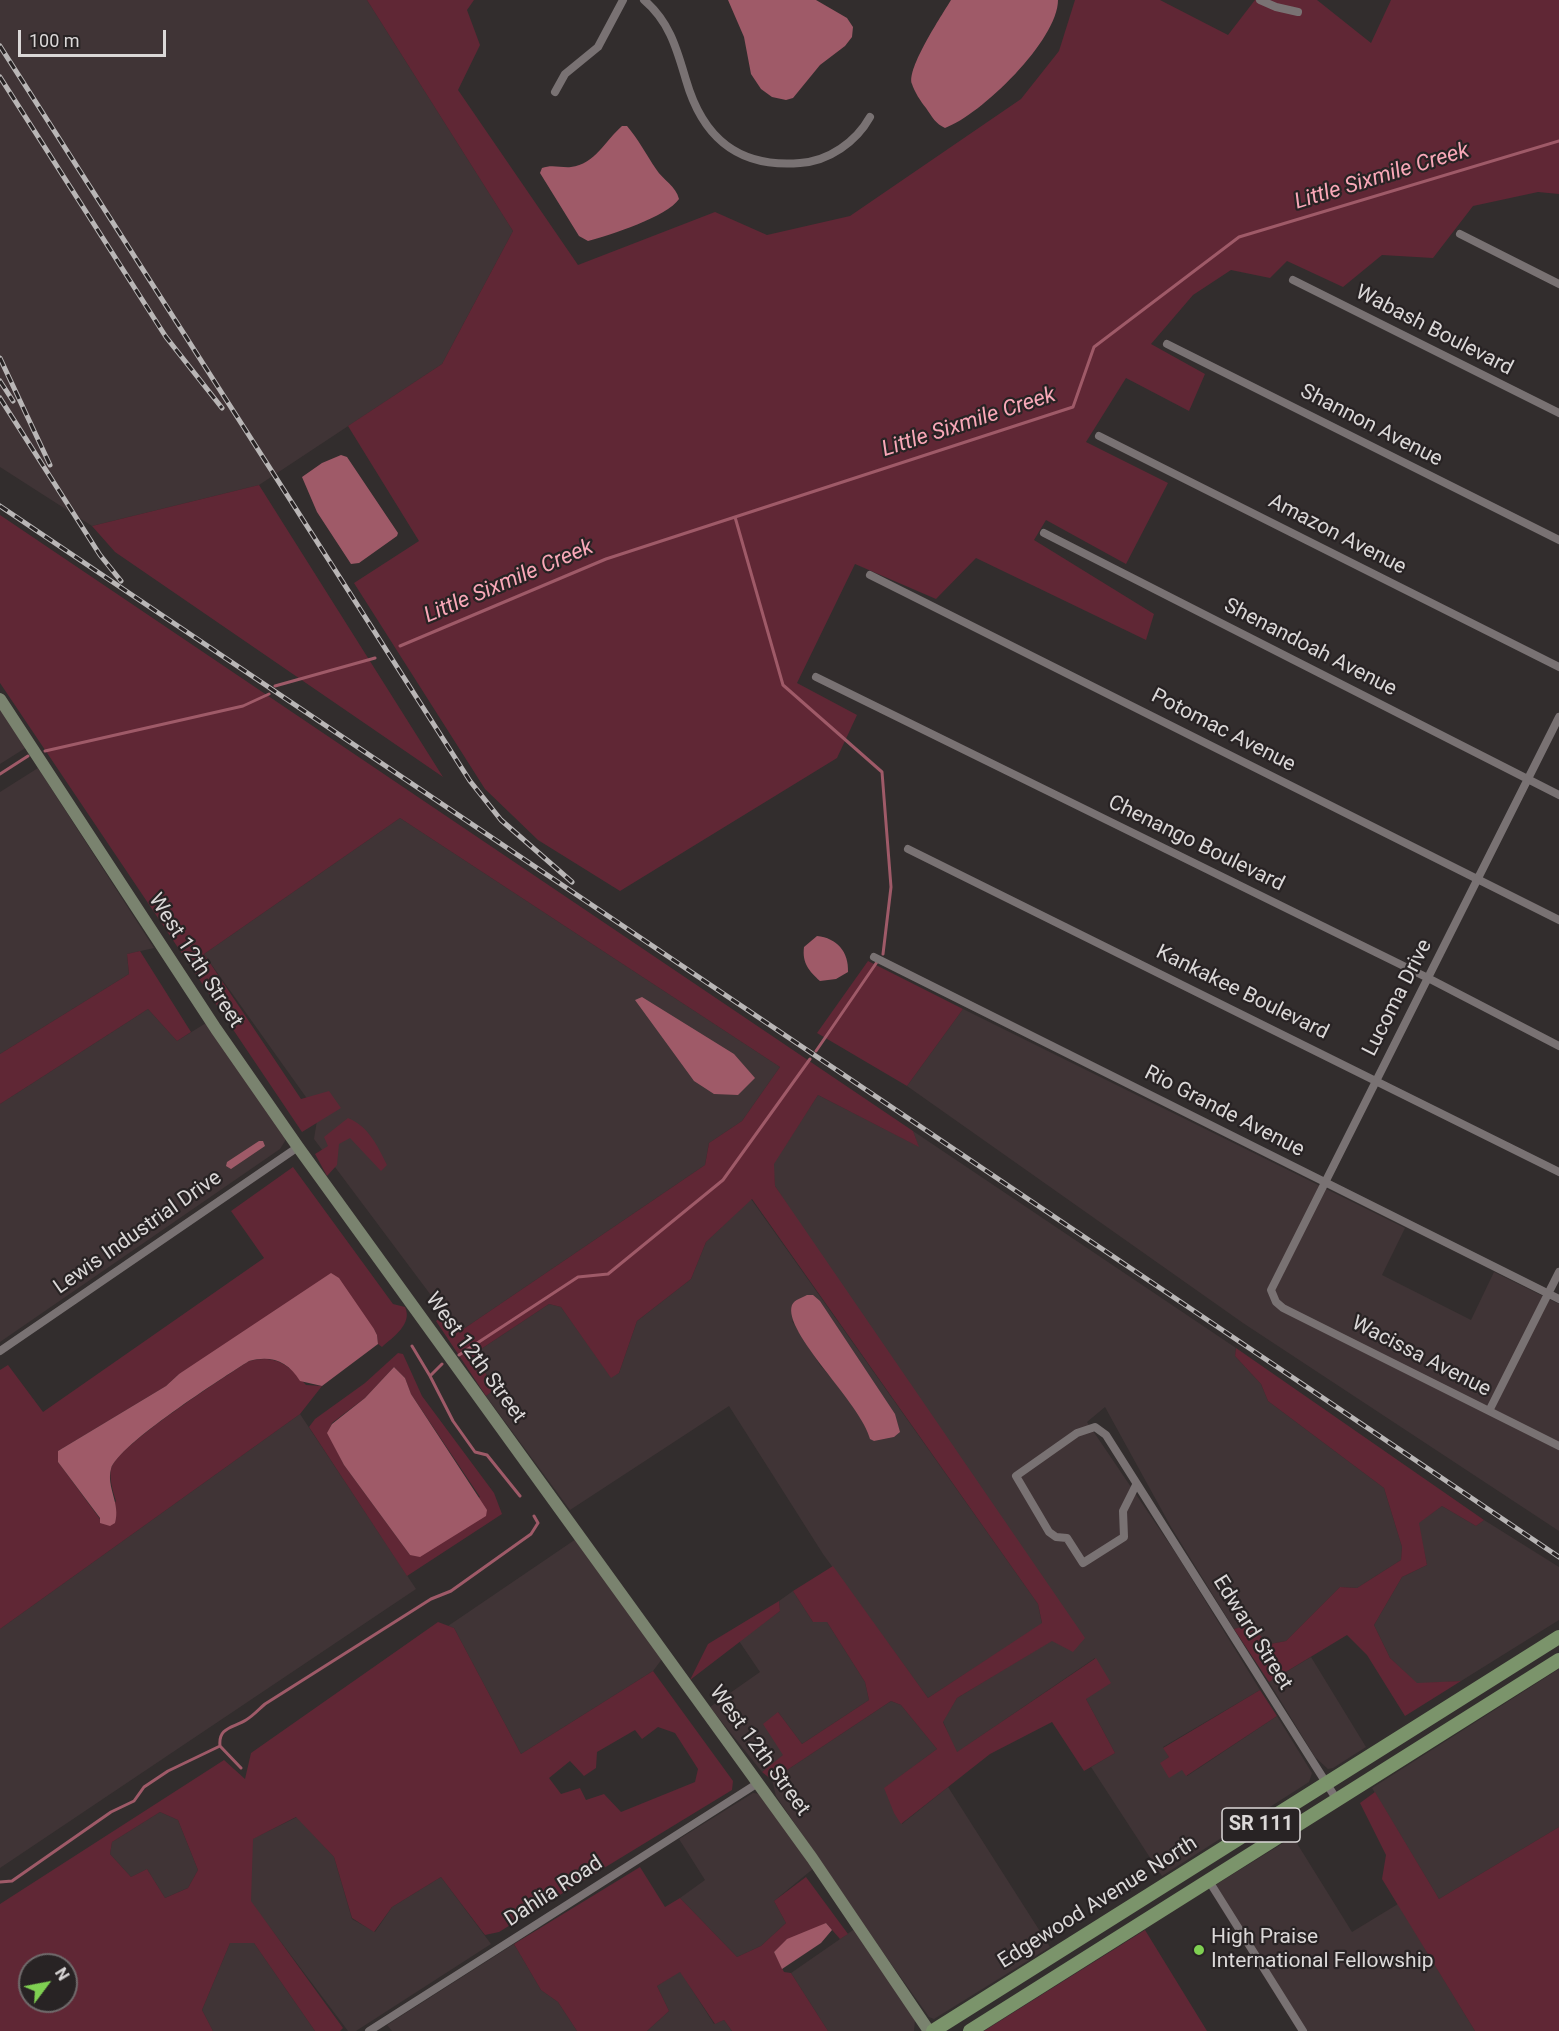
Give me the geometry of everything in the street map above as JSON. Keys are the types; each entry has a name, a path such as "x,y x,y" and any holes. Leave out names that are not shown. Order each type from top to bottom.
{"main road":[{"name":"Edgewood Avenue North","path":"931,2031 1559,1637"},
{"name":"Edgewood Avenue North","path":"970,2031 1559,1660"}],"street":[{"path":"555,92 565,74 598,47 623,0"},
{"path":"644,0 663,20 673,38 699,113 713,134 740,155 774,165 804,163 844,147 861,134 870,117"},
{"path":"1260,0 1276,8 1298,12"},
{"path":"1460,234 1559,284"},
{"name":"Wabash Boulevard","path":"1293,280 1559,413"},
{"name":"Shannon Avenue","path":"1167,344 1559,540"},
{"name":"Amazon Avenue","path":"1099,436 1559,667"},
{"name":"Shenandoah Avenue","path":"1044,533 1559,795"},
{"name":"Potomac Avenue","path":"870,575 1559,920"},
{"name":"Chenango Boulevard","path":"816,677 1428,978 1559,1046"},
{"name":"West 12th Street","path":"0,699 216,1029 298,1147 758,1783 931,2031"},
{"name":"Lucoma Drive","path":"1271,1296 1272,1284 1559,717"},
{"name":"Kankakee Boulevard","path":"908,849 1559,1172"},
{"name":"Rio Grande Avenue","path":"874,957 1559,1299"},
{"name":"Lewis Industrial Drive","path":"0,1351 298,1147"},
{"path":"1490,1411 1559,1272"},
{"name":"Wacissa Avenue","path":"1271,1296 1283,1308 1559,1446"},
{"name":"Edward Street","path":"1136,1485 1123,1511 1124,1537 1083,1563 1067,1538 1056,1537 1049,1532 1016,1476 1077,1433 1095,1427 1106,1435 1337,1800"},
{"name":"Dahlia Road","path":"369,2031 758,1783"},
{"path":"1209,1881 1302,2031"},
{"path":"1127,1909 1137,1926"}],"shaded area":[{"path":"0,0 367,0 513,231 442,364 259,485 92,526 0,467"},
{"path":"367,0 474,0 467,10 480,45 458,90 578,265 715,212 767,235 850,216 1021,99 1059,51 1075,0 1160,0 1228,35 1255,0 1317,0 1371,43 1391,0 1559,0 1559,194 1538,192 1473,206 1433,258 1382,255 1343,287 1287,261 1270,278 1231,270 1193,295 1151,344 1205,374 1189,411 1126,378 1086,442 1168,483 1126,564 1046,520 1034,540 1154,614 1146,640 976,558 936,599 855,564 797,683 857,715 837,758 620,891 538,840 485,789 354,583 419,541 348,426 442,364 513,231"},
{"path":"728,0 816,0 847,18 853,27 852,37 845,46 820,65 793,98 786,100 772,97 761,89 751,74 744,37"},
{"path":"951,0 1058,0 1055,16 1032,55 997,92 978,108 945,128 934,120 920,100 913,87 912,77 919,55"},
{"path":"622,126 627,126 631,131 659,173 675,190 679,199 673,206 651,219 588,241 579,236 540,173 542,168 571,167 587,161"},
{"path":"341,455 347,457 398,533 359,563 351,564 317,512 302,477 322,463"},
{"path":"259,485 443,777 115,552 92,526"},
{"path":"0,515 913,1131 919,1147 818,1095 774,1164 775,1186 1085,1638 1073,1652 1052,1641 957,1698 943,1722 957,1752 1096,1658 1111,1683 1086,1699 1115,1753 1084,1771 1052,1722 990,1754 901,1824 884,1788 937,1749 901,1705 891,1701 772,1780 762,1772 783,1755 763,1724 778,1712 802,1744 869,1700 865,1682 827,1622 813,1622 793,1591 833,1566 928,1698 1042,1623 1038,1604 752,1199 706,1242 691,1279 637,1321 619,1373 611,1378 561,1307 549,1304 478,1351 479,1362 495,1389 486,1396 436,1321 445,1314 462,1330 705,1165 709,1143 742,1121 780,1067 400,818 204,954 301,1099 329,1091 341,1108 302,1132 0,683"},
{"path":"0,707 27,747 0,764"},
{"path":"38,768 154,948 127,954 129,974 0,1054 0,792"},
{"path":"400,818 780,1067 742,1121 709,1143 705,1165 462,1330 445,1314 314,1139 318,1114 204,954"},
{"path":"817,936 824,937 840,947 846,958 848,972 836,979 820,981 813,974 805,962 804,947"},
{"path":"140,951 191,1032 177,1041 148,1009 0,1104 0,1054 129,974 127,954"},
{"path":"868,961 963,1009 907,1086 817,1033"},
{"path":"642,997 734,1054 755,1078 738,1095 714,1094 694,1081 635,1000"},
{"path":"148,1009 177,1041 206,1023 285,1136 285,1141 280,1149 0,1342 0,1104"},
{"path":"963,1009 1405,1228 1382,1275 1471,1320 1494,1272 1559,1304 1559,1531 1243,1323 907,1086"},
{"path":"818,1095 918,1146 913,1131 1236,1348 1235,1356 1261,1384 1268,1401 1384,1488 1402,1547 1401,1560 1357,1588 1340,1587 1286,1641 1270,1644 1248,1626 1234,1629 1171,1527 1105,1407 1087,1422 1177,1555 1260,1690 1163,1747 1169,1757 1161,1763 1182,1769 1187,1776 1277,1716 1312,1773 1309,1782 1162,1876 1091,1767 1115,1753 1086,1699 1095,1658 956,1753 943,1721 957,1698 1052,1640 1073,1651 775,1186 773,1164"},
{"path":"348,1118 362,1126 376,1144 387,1165 381,1171 350,1138 339,1144 337,1165 327,1176 315,1154 328,1146 324,1137"},
{"path":"259,1141 263,1141 265,1146 231,1169 226,1166 227,1162"},
{"path":"293,1167 393,1304 405,1307 406,1319 401,1330 382,1347 378,1344 374,1329 179,1374 166,1386 58,1451 58,1462 100,1519 100,1523 116,1501 111,1469 117,1458 173,1412 249,1361 274,1360 288,1367 306,1385 322,1386 300,1414 0,1629 0,1370 8,1365 43,1412 264,1258 231,1211"},
{"path":"751,1199 1038,1604 1042,1624 928,1698 823,1554 729,1406 570,1510 486,1396 495,1388 479,1362 478,1351 549,1304 561,1307 611,1377 619,1373 637,1321 691,1279 706,1242","holes":["820,1301 852,1351 894,1437 874,1441 870,1438 867,1426 852,1402 820,1365 792,1321"]},
{"path":"331,1273 339,1278 374,1329 378,1344 322,1386 300,1381 284,1364 272,1359 249,1361 236,1369 151,1428 118,1458 111,1469 110,1476 116,1509 115,1523 110,1526 100,1523 100,1518 58,1462 58,1451 166,1386 179,1374"},
{"path":"807,1295 813,1295 820,1301 895,1414 900,1432 894,1437 874,1441 870,1439 853,1407 810,1350 792,1317 793,1303"},
{"path":"1236,1348 1484,1520 1476,1526 1442,1506 1419,1523 1427,1565 1402,1577 1374,1625 1390,1658 1417,1683 1461,1681 1405,1716 1367,1655 1347,1635 1269,1682 1234,1629 1248,1625 1270,1644 1286,1641 1340,1587 1357,1588 1401,1560 1402,1547 1384,1488 1268,1401 1261,1384 1235,1356"},
{"path":"398,1353 403,1354 422,1396 494,1493 502,1514 407,1576 309,1427 315,1419 365,1383","holes":["394,1367 405,1378 411,1394 480,1497 410,1555 344,1465 328,1433 332,1423 365,1398"]},
{"path":"394,1367 405,1378 411,1394 487,1510 486,1516 420,1557 410,1555 344,1465 327,1433 332,1424 365,1398"},
{"path":"300,1414 416,1589 0,1868 0,1629"},
{"path":"1442,1506 1476,1526 1484,1520 1559,1567 1559,1620 1461,1681 1417,1684 1390,1658 1374,1625 1402,1577 1427,1565 1418,1523"},
{"path":"576,1539 662,1659 653,1671 521,1754 454,1628 448,1626"},
{"path":"793,1591 813,1622 827,1622 865,1682 869,1700 802,1744 778,1712 784,1755 762,1772 710,1707 760,1672 739,1641 780,1611 779,1601"},
{"path":"779,1601 780,1611 690,1680 708,1644"},
{"path":"438,1622 454,1628 521,1754 653,1671 733,1781 732,1790 499,1932 485,1935 441,1877 392,1907 374,1932 352,1918 334,1857 296,1817 253,1839 251,1901 343,2028 340,2031 315,2031 254,1943 230,1943 202,2010 213,2031 0,2031 0,1904 224,1760 245,1779 251,1753","holes":["658,1727 675,1733 698,1769 695,1782 621,1812 604,1794 586,1800 580,1788 561,1794 549,1778 570,1761 584,1776 596,1768 597,1752 635,1730 642,1739","160,1812 178,1820 198,1870 188,1888 165,1898 147,1869 131,1877 110,1854 112,1842"]},
{"path":"1311,1657 1366,1747 1328,1769 1315,1757 1269,1682"},
{"path":"1559,1669 1559,1827 1439,1899 1372,1788"},
{"path":"1260,1690 1277,1716 1186,1776 1182,1770 1169,1778 1160,1763 1169,1757 1163,1748"},
{"path":"891,1701 901,1705 937,1749 885,1788 902,1824 948,1787 1050,1947 934,2019 929,2017 882,1951 776,1796 772,1780"},
{"path":"1375,1792 1439,1899 1559,1827 1559,2031 1475,2031 1382,1879 1386,1855 1360,1803"},
{"path":"753,1793 761,1794 814,1868 774,1901 786,1923 761,1946 737,1957 680,1898 705,1880 679,1839"},
{"path":"160,1812 178,1820 198,1870 188,1888 165,1898 147,1869 131,1877 110,1854 112,1842"},
{"path":"297,1817 334,1857 352,1919 375,1932 392,1907 441,1877 491,1944 356,2031 348,2031 250,1901 252,1839"},
{"path":"1293,1837 1352,1932 1398,1904 1475,2031 1298,2031 1209,1889"},
{"path":"640,1867 665,1907 680,1898 737,1957 761,1946 786,1923 774,1901 806,1877 848,1934 840,1939 826,1923 774,1952 784,1972 791,1973 828,2031 732,2031 724,2020 715,2024 680,1972 657,1986 669,2011 647,2031 577,2031 558,2002 541,1990 514,1944"},
{"path":"826,1923 832,1930 821,1943 782,1969 774,1952 787,1939"},
{"path":"856,1928 915,2020 914,2031 828,2031 791,1973"},
{"path":"1145,1930 1207,2031 984,2031"},
{"path":"230,1943 254,1943 315,2031 213,2031 202,2010"},
{"path":"514,1944 541,1990 558,2002 577,2031 392,2031 387,2025"},
{"path":"680,1971 714,2024 724,2020 732,2031 647,2031 669,2011 657,1986"}],"waterway":[{"name":"Little Sixmile Creek","path":"400,646 606,559 1073,407 1094,347 1239,237 1559,141"},
{"path":"735,517 783,685 882,772 891,887 883,954"},
{"path":"275,686 375,658"},
{"path":"45,751 243,706 269,694"},
{"path":"0,774 28,756"},
{"path":"816,1051 877,962"},
{"path":"459,1355 578,1277 608,1274 723,1180 810,1059"},
{"path":"412,1346 430,1376"},
{"path":"442,1364 430,1376 453,1421 475,1452 487,1455 520,1496"},
{"path":"0,1882 12,1881 111,1812 134,1801 144,1787 168,1771 220,1746 221,1735 227,1729 249,1718 265,1704 431,1599 451,1591 531,1534 538,1523 534,1516"},
{"path":"220,1746 241,1768"}],"railway":[{"path":"0,46 470,781 501,820 572,882"},
{"path":"0,77 166,337 222,408"},
{"path":"0,358 50,465"},
{"path":"0,381 13,401"},
{"path":"0,398 100,555 121,581"},
{"path":"0,506 1559,1557"}],"place":[{"name":"High Praise International Fellowship","path":"1199,1950"}]}
